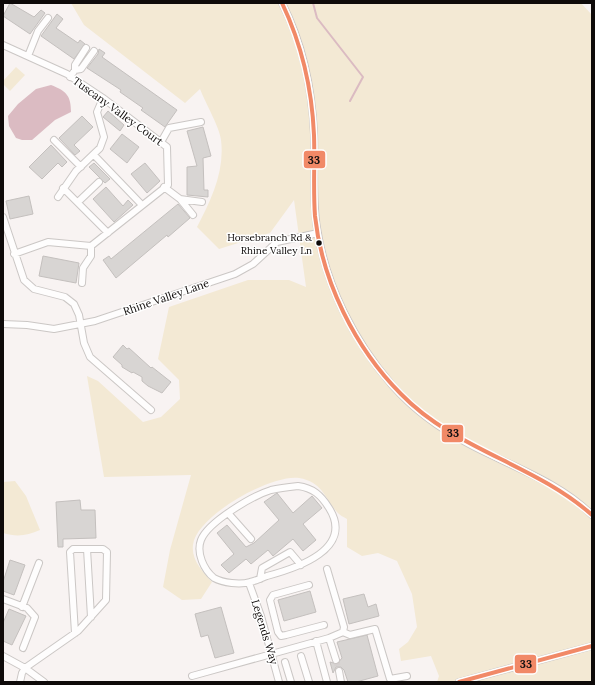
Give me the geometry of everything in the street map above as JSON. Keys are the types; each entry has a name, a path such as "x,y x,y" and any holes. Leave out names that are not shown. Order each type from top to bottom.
{"street":[{"path":"282,3 296,35 308,79 314,135 314,185 318,233 330,279 343,311 357,338 381,371 408,401 449,433 468,444 558,488 592,515"},
{"path":"28,56 38,31 48,18"},
{"name":"Tuscany Valley Court","path":"3,44 70,77 103,98 167,147 169,172 168,185 164,187"},
{"path":"70,77 75,70 75,65 86,48"},
{"path":"75,70 81,69 94,51"},
{"path":"58,196 81,167 100,148 104,137 98,112 103,98"},
{"path":"161,142 169,128 201,122"},
{"path":"54,140 81,167"},
{"path":"94,155 142,205"},
{"path":"78,202 99,182"},
{"path":"14,254 48,242 91,246 164,187 180,199 193,215"},
{"path":"64,188 108,233"},
{"path":"180,199 202,202"},
{"path":"3,217 14,254 24,280 34,289 57,294 68,299 77,310 84,343 90,357 151,410"},
{"name":"Rhine Valley Lane","path":"3,324 27,325 54,329 96,322 235,274 253,264 277,242 318,233"},
{"path":"82,282 83,268 91,256 91,246"},
{"path":"284,487 304,487 317,493 335,517 336,534 329,545 301,565 249,583 230,583 215,578 208,571 200,555 199,547 204,534 228,513 270,491 284,487"},
{"path":"228,513 251,540"},
{"path":"20,682 25,668 75,633 106,600 106,552 103,549 73,549 70,552 75,633"},
{"path":"88,549 91,617"},
{"path":"260,579 262,568 290,552 301,565"},
{"path":"22,607 39,563"},
{"path":"327,569 344,627 343,632"},
{"name":"Legends Way","path":"249,583 262,620 279,682"},
{"path":"309,585 273,595 270,600 278,632 282,636 324,625"},
{"path":"3,600 31,611 35,617 23,648"},
{"path":"262,620 274,617"},
{"path":"192,676 316,642 343,632 350,635 375,629 390,679 407,676"},
{"path":"329,638 336,660"},
{"path":"316,642 327,682"},
{"path":"459,682 592,646"},
{"path":"3,656 25,668 44,682"},
{"path":"301,656 309,682"},
{"path":"285,662 291,682"},
{"path":"338,671 341,682"}],"shaded area":[{"path":"71,3 581,3 592,15 592,682 437,682 439,676 431,656 401,661 399,649 408,642 417,627 412,594 397,561 378,553 362,556 347,547 347,519 338,513 318,487 307,480 299,478 271,483 237,499 220,510 197,534 193,545 194,556 202,570 212,582 201,599 182,600 163,587 170,550 191,475 104,477 87,376 98,381 143,422 161,417 180,399 179,380 158,359 169,307 248,280 289,280 306,287 294,200 270,233 219,249 197,227 216,185 222,152 218,129 200,89 185,103 84,25"},
{"path":"16,67 25,75 10,91 3,84 3,81"},
{"path":"51,85 67,94 70,101 71,112 55,120 32,140 22,140 16,138 9,126 8,116 18,104 36,89"},
{"path":"15,481 26,496 40,530 31,534 12,535 3,533 3,482"}],"building":[{"path":"10,3 34,17 41,10 45,13 30,34 3,16"},
{"path":"57,14 63,19 56,28 78,43 80,40 85,44 74,59 41,36"},
{"path":"99,49 105,53 102,57 177,110 165,127 141,110 143,108 120,92 121,90 87,68 98,54"},
{"path":"108,111 124,125 120,131 103,117"},
{"path":"82,116 93,127 74,145 80,151 75,155 59,138"},
{"path":"203,127 211,156 203,158 204,190 208,190 208,197 187,195 187,167 197,166 187,131"},
{"path":"122,134 139,147 127,163 110,149"},
{"path":"51,145 67,162 62,167 58,163 42,179 29,167"},
{"path":"94,163 110,179 105,183 89,167"},
{"path":"145,163 160,181 147,193 131,174"},
{"path":"106,187 123,206 128,200 133,205 114,222 93,199"},
{"path":"29,196 33,214 10,219 6,201"},
{"path":"178,204 190,218 168,237 167,235 116,278 103,260 109,256 111,259"},
{"path":"43,256 79,263 76,283 39,276"},
{"path":"123,345 127,349 129,348 151,368 152,367 171,382 162,393 148,386 142,381 142,377 122,367 122,365 113,357"},
{"path":"277,493 293,513 312,496 322,508 303,524 316,540 303,551 293,539 273,556 268,550 251,564 246,559 229,573 221,565 234,554 217,533 227,525 246,547 254,543 279,520 264,502"},
{"path":"80,500 81,510 95,510 96,538 63,539 63,547 58,547 56,502"},
{"path":"10,560 25,565 14,595 3,591 3,582"},
{"path":"310,591 316,612 284,621 278,600"},
{"path":"364,594 368,607 376,604 379,616 349,624 343,599"},
{"path":"221,607 234,653 215,658 208,635 201,637 195,614"},
{"path":"9,609 26,616 12,645 3,641 3,623"},
{"path":"367,635 378,676 356,682 348,682 344,670 341,667 336,667 333,673 330,662 337,664 342,658 337,642"}],"waterway":[{"path":"313,3 317,18 363,77 350,101"}],"tunnel":[{"path":"336,660 339,671"}],"transit line":[{"name":"33","path":"282,3 295,35 305,67 311,100 314,135 314,206 319,240 333,289 355,335 384,376 422,413 470,443 546,482 570,497 592,515"},
{"name":"33","path":"459,682 592,646"}],"place":[{"name":"Horsebranch Rd & Rhine Valley Ln","path":"319,243"}]}
